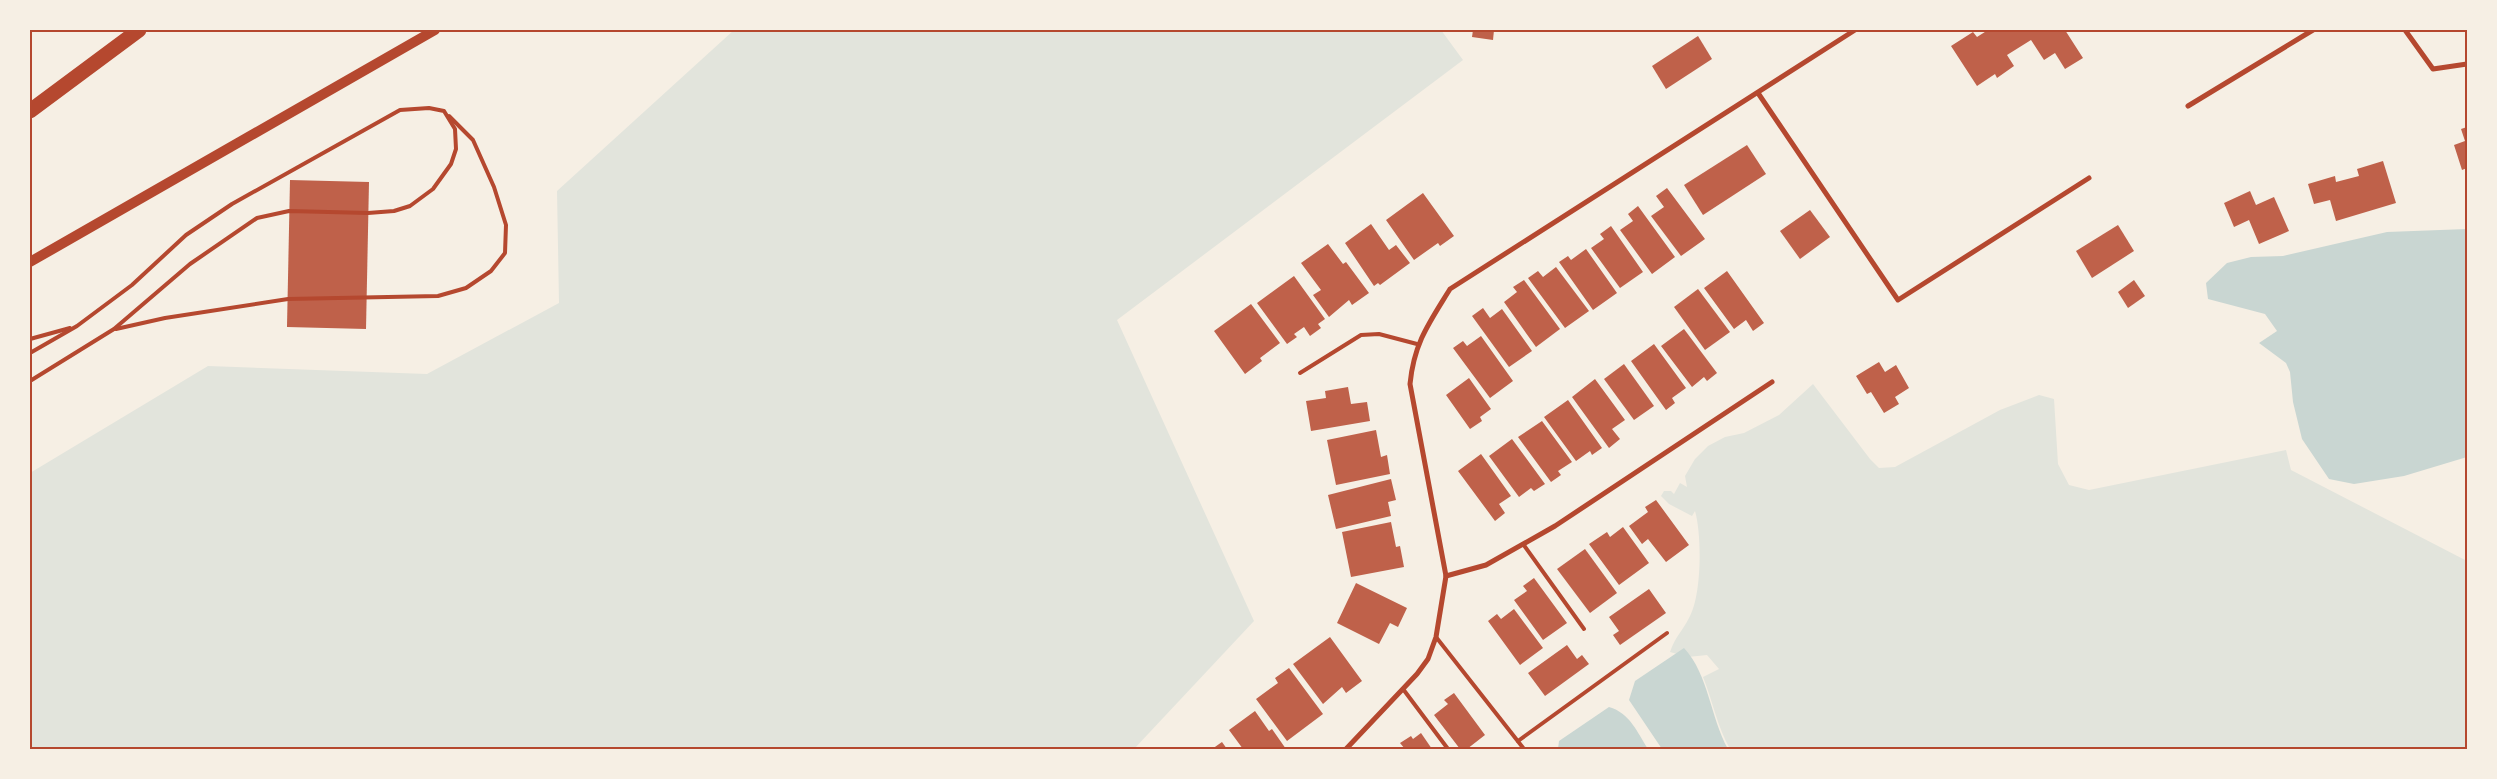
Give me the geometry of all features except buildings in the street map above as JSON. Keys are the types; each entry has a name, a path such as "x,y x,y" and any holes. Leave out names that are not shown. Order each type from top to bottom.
{"highway":[{"path":"30,111 139,30"}],"main road":[{"path":"30,262 435,30"}],"street":[{"path":"1346,749 1403,689 1428,659 1436,637 1446,576 1410,384 1412,363 1417,344 1450,289 1855,30"},
{"path":"2188,106 2313,30"},
{"path":"2405,30 2433,69 2467,64"},
{"path":"1758,93 1898,300 2089,178"},
{"path":"1446,576 1486,565 1555,526 1772,382"}],"lane":[{"path":"30,353 77,326 132,285 186,235 232,204 400,110 429,108 444,112 473,140 499,202 506,225 505,253 491,271 466,288 438,296 288,299 166,318 114,329"},
{"path":"30,381 114,329 190,264 257,218 290,211 368,213 394,211 410,206 434,189 451,164 456,149 455,129 444,112"},
{"path":"30,339 77,326"},
{"path":"1300,373 1361,335 1379,334 1417,344"},
{"path":"1523,544 1584,629"},
{"path":"1518,741 1667,632"},
{"path":"1436,637 1524,749"},
{"path":"1403,689 1448,749"}],"shaded area":[{"path":"734,30 1441,30 1463,60 1117,320 1254,621 1134,749 30,749 30,473 208,366 427,374 559,303 557,191"},
{"path":"2467,229 2467,457 2404,476 2354,484 2329,479 2302,439 2293,402 2290,372 2286,363 2259,343 2277,331 2265,314 2208,299 2206,283 2227,263 2251,257 2283,256 2387,232"},
{"path":"1813,384 1870,459 1879,468 1895,467 2000,410 2039,395 2054,399 2058,464 2069,485 2089,490 2286,450 2291,470 2467,561 2467,749 1730,749 1722,732 1703,677 1719,669 1707,655 1688,657 1670,652 1693,608 1700,565 1700,550 1695,511 1692,516 1669,504 1661,496 1664,491 1671,491 1674,494 1680,483 1687,487 1685,476 1695,459 1708,446 1725,437 1744,433 1779,415"},
{"path":"1684,648 1699,671 1717,724 1728,749 1662,749 1629,700 1635,681"},
{"path":"1609,707 1628,718 1648,749 1558,749 1559,741"}]}
